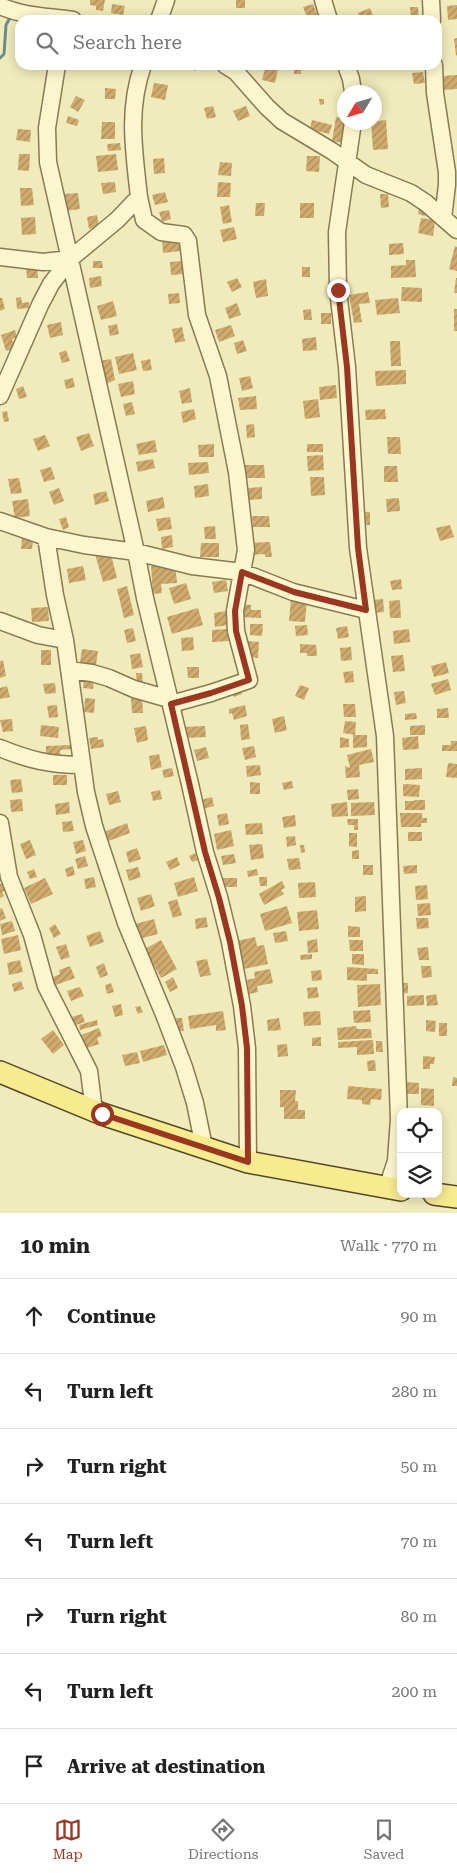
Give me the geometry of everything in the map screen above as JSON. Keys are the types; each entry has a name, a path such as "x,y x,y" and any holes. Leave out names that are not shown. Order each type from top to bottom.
{"main road":[{"path":"0,1072 94,1110 248,1162 394,1189"},
{"path":"442,1195 457,1197"}],"street":[{"path":"161,15 166,0"},
{"path":"323,0 328,15"},
{"path":"431,0 432,15"},
{"path":"10,10 31,15"},
{"path":"56,70 46,128 48,162 145,598 205,852 230,942 242,1006 247,1048 248,1162"},
{"path":"69,670 92,672 170,702 211,693 249,680 236,631 235,611 246,550 237,472 218,376 197,315 188,241 184,235 162,232 144,220 139,197 132,120 136,85 141,70"},
{"path":"233,70 267,108 282,121 366,174 411,193 457,230"},
{"path":"348,70 352,85"},
{"path":"434,70 435,93 447,172 443,218"},
{"path":"352,130 337,232 338,290 347,367 358,548 366,610 380,690 385,736 399,1119 394,1189"},
{"path":"0,396 45,295 70,259 117,220 139,197"},
{"path":"0,257 43,262 70,259"},
{"path":"0,521 46,537 136,552 192,566 242,572 294,592 366,610"},
{"path":"46,537 55,595 65,640 86,792 94,826 126,923 184,1066 195,1104 204,1147"},
{"path":"0,621 38,635 65,640"},
{"path":"0,748 36,762 82,765"},
{"path":"0,823 10,877 32,935 46,986 89,1071 94,1110"}],"building":[{"path":"90,0 105,0 103,11 96,10 96,6 90,5"},
{"path":"236,0 245,0 245,8 236,8"},
{"path":"112,4 125,6 123,15 111,13"},
{"path":"313,4 317,15 306,15 303,7"},
{"path":"457,5 457,19 448,20 447,6"},
{"path":"410,7 418,7 419,15 411,15"},
{"path":"370,8 373,15 359,15 358,13"},
{"path":"457,38 457,55 456,56 454,39"},
{"path":"265,70 278,70 275,83 262,80"},
{"path":"294,70 301,70 301,74 294,74"},
{"path":"423,72 425,83 414,84 412,73"},
{"path":"457,75 457,89 443,90 442,76"},
{"path":"154,83 168,85 165,100 151,97"},
{"path":"105,88 116,89 115,99 105,99"},
{"path":"76,96 85,100 78,112 70,107"},
{"path":"319,99 324,99 324,104 320,105"},
{"path":"213,106 216,117 207,119 204,108"},
{"path":"246,106 250,116 238,121 233,111"},
{"path":"68,116 79,120 77,126 66,123"},
{"path":"337,117 337,130 347,130 345,143 332,141"},
{"path":"312,120 332,125 329,134 310,129"},
{"path":"386,120 388,149 373,150 372,130 382,130 382,121"},
{"path":"102,122 115,122 115,139 101,139"},
{"path":"18,129 31,130 30,142 16,140"},
{"path":"120,143 121,150 108,151 107,144"},
{"path":"19,154 30,154 29,171 18,170"},
{"path":"116,154 118,170 98,172 96,156"},
{"path":"307,156 320,156 319,172 306,171"},
{"path":"164,158 165,173 154,174 153,159"},
{"path":"220,162 232,163 231,176 218,175"},
{"path":"115,182 116,192 103,194 101,183"},
{"path":"218,182 231,183 230,197 217,197"},
{"path":"20,188 32,188 34,205 21,206"},
{"path":"165,192 168,202 155,205 152,195"},
{"path":"78,193 80,209 66,211 64,194"},
{"path":"380,194 388,194 389,207 381,208"},
{"path":"256,203 265,203 264,216 255,216"},
{"path":"300,203 314,203 314,218 300,218"},
{"path":"229,205 232,222 223,224 220,207"},
{"path":"420,206 427,208 425,216 418,214"},
{"path":"169,210 171,219 162,222 159,212"},
{"path":"97,215 99,227 89,229 87,217"},
{"path":"35,217 36,234 22,235 21,218"},
{"path":"421,218 435,220 433,236 418,233"},
{"path":"234,227 237,239 223,242 220,230"},
{"path":"179,239 180,251 163,253 162,240"},
{"path":"403,243 404,254 389,255 389,244"},
{"path":"455,246 457,247 457,271 449,269"},
{"path":"406,260 415,260 416,277 391,278 391,266 406,265"},
{"path":"93,261 102,261 103,268 93,268"},
{"path":"182,261 184,274 171,275 170,262"},
{"path":"37,266 38,278 27,278 26,267"},
{"path":"302,267 310,267 310,277 302,277"},
{"path":"101,276 102,286 90,288 89,278"},
{"path":"237,278 242,287 232,292 227,282"},
{"path":"456,278 457,293 454,293"},
{"path":"266,279 268,296 256,298 253,282"},
{"path":"402,287 422,288 422,302 401,301"},
{"path":"368,292 370,303 359,304 362,322 354,323 349,295"},
{"path":"179,293 180,303 169,304 168,294"},
{"path":"21,297 22,303 29,302 29,308 17,309 16,298"},
{"path":"0,298 2,298 5,309 0,311"},
{"path":"398,298 400,313 377,315 375,300"},
{"path":"113,301 117,316 101,320 97,306"},
{"path":"237,303 241,315 229,319 225,308"},
{"path":"311,309 312,320 304,320 303,310"},
{"path":"454,309 457,309 457,331 454,331"},
{"path":"321,313 331,313 331,324 321,324"},
{"path":"61,322 63,335 50,338 47,325"},
{"path":"117,324 119,334 110,336 108,326"},
{"path":"231,325 235,336 219,342 215,330"},
{"path":"182,327 185,341 175,343 172,329"},
{"path":"15,330 17,337 12,339 15,348 6,351 1,335"},
{"path":"316,337 317,350 303,351 302,339"},
{"path":"243,340 247,351 237,354 234,343"},
{"path":"390,341 400,341 401,366 391,366"},
{"path":"66,350 70,361 62,363 59,353"},
{"path":"133,353 137,370 119,374 115,357"},
{"path":"111,359 115,380 104,385 99,361"},
{"path":"150,359 152,370 143,371 141,361"},
{"path":"406,370 406,384 376,386 375,371"},
{"path":"250,376 253,388 242,391 239,378"},
{"path":"73,378 75,387 66,389 64,380"},
{"path":"133,381 135,394 121,397 118,384"},
{"path":"336,385 337,398 320,400 319,387"},
{"path":"23,386 27,397 19,399 16,389"},
{"path":"190,388 192,402 182,404 179,391"},
{"path":"256,396 257,409 240,410 238,398"},
{"path":"318,399 320,417 305,419 303,401"},
{"path":"132,402 135,414 126,416 123,404"},
{"path":"194,409 196,419 183,423 181,412"},
{"path":"385,409 386,419 366,420 365,410"},
{"path":"7,411 9,421 4,422 2,412"},
{"path":"254,424 255,437 247,438 246,425"},
{"path":"89,433 94,446 81,451 76,437"},
{"path":"45,435 50,446 38,451 33,439"},
{"path":"387,437 400,437 401,454 388,454"},
{"path":"155,440 157,452 139,455 136,444"},
{"path":"214,444 214,457 199,457 198,445"},
{"path":"307,444 323,444 323,452 307,452"},
{"path":"323,455 324,470 308,471 307,456"},
{"path":"153,459 155,468 138,472 136,462"},
{"path":"208,462 209,473 189,475 188,463"},
{"path":"241,465 264,465 265,478 241,478"},
{"path":"384,466 397,466 398,482 384,482"},
{"path":"51,467 55,479 44,482 40,470"},
{"path":"310,477 324,477 325,495 311,496"},
{"path":"19,478 22,493 11,494 8,479"},
{"path":"208,484 209,496 195,498 194,486"},
{"path":"262,487 262,499 249,500 248,488"},
{"path":"59,488 64,501 54,505 49,492"},
{"path":"106,491 109,501 95,505 93,494"},
{"path":"163,497 165,508 148,512 146,501"},
{"path":"399,498 400,511 387,512 386,499"},
{"path":"28,499 30,516 15,518 12,501"},
{"path":"363,512 370,512 370,525 364,525"},
{"path":"252,516 269,516 270,527 253,527"},
{"path":"66,517 69,527 63,530 59,519"},
{"path":"170,517 172,529 158,531 156,519"},
{"path":"450,525 454,537 440,541 436,528"},
{"path":"215,526 216,539 205,539 204,527"},
{"path":"172,535 173,547 162,549 161,537"},
{"path":"22,539 33,540 32,549 21,549"},
{"path":"270,542 272,557 265,557 265,554 250,555 249,543"},
{"path":"201,543 219,543 219,557 200,557"},
{"path":"110,551 117,578 103,582 95,554"},
{"path":"175,564 177,583 161,584 162,593 153,594 151,566"},
{"path":"83,566 86,580 69,583 67,569"},
{"path":"401,579 402,589 392,590 390,581"},
{"path":"226,580 228,591 214,593 212,582"},
{"path":"186,583 191,599 174,604 169,588"},
{"path":"127,586 134,615 124,618 117,589"},
{"path":"291,598 307,599 305,622 289,621"},
{"path":"383,599 384,612 374,613 373,600"},
{"path":"400,600 401,618 390,618 389,601"},
{"path":"241,604 251,605 251,610 261,610 261,618 240,617"},
{"path":"48,607 49,621 32,622 31,608"},
{"path":"198,608 203,625 172,634 167,617"},
{"path":"226,611 228,625 215,627 214,613"},
{"path":"250,624 263,624 262,636 250,635"},
{"path":"307,625 308,635 296,636 295,626"},
{"path":"347,626 349,637 338,639 336,628"},
{"path":"133,628 136,641 127,643 124,630"},
{"path":"228,629 229,641 212,642 212,630"},
{"path":"409,629 410,642 394,644 393,631"},
{"path":"193,637 194,650 182,651 181,638"},
{"path":"246,641 259,642 258,658 245,657"},
{"path":"300,644 316,645 317,656 307,656 307,653 300,653"},
{"path":"351,647 352,660 341,661 340,648"},
{"path":"82,649 98,651 96,665 80,662"},
{"path":"41,650 51,650 51,665 41,665"},
{"path":"140,653 143,667 132,669 130,655"},
{"path":"403,655 405,671 393,672 391,656"},
{"path":"3,660 6,676 0,678 0,661"},
{"path":"446,662 449,673 434,677 431,666"},
{"path":"187,667 199,667 199,678 188,678"},
{"path":"353,671 354,682 345,683 343,672"},
{"path":"136,673 142,673 143,684 137,685"},
{"path":"84,677 94,679 93,689 83,688"},
{"path":"448,679 451,690 435,695 431,684"},
{"path":"55,683 56,693 45,694 43,684"},
{"path":"300,685 309,688 304,700 295,696"},
{"path":"7,686 10,697 0,699 0,688"},
{"path":"240,686 242,694 234,697 231,688"},
{"path":"404,691 406,703 396,705 394,692"},
{"path":"131,697 142,697 143,713 132,713"},
{"path":"85,698 95,699 94,713 84,712"},
{"path":"343,704 355,704 356,717 344,717"},
{"path":"57,705 58,717 49,718 47,706"},
{"path":"245,705 247,716 234,720 232,713 229,714 229,709"},
{"path":"448,708 449,718 437,718 437,709"},
{"path":"416,713 417,719 405,720 405,714"},
{"path":"284,716 287,730 275,733 272,719"},
{"path":"12,719 13,731 3,732 0,720"},
{"path":"345,721 356,722 355,735 343,733"},
{"path":"248,724 250,739 241,740 240,725"},
{"path":"41,725 59,727 58,738 40,736"},
{"path":"425,725 425,735 410,735 410,726"},
{"path":"146,726 148,740 137,743 134,728"},
{"path":"205,726 206,737 184,738 183,727"},
{"path":"353,735 367,735 367,747 353,748"},
{"path":"418,736 419,749 403,750 402,738"},
{"path":"98,737 98,740 103,739 104,747 91,749 89,738"},
{"path":"340,737 349,739 349,747 340,748"},
{"path":"451,741 457,741 457,751 442,751 442,745 451,745"},
{"path":"71,745 71,749 60,750 60,761 46,761 46,746"},
{"path":"254,746 256,757 245,760 242,748"},
{"path":"206,747 209,758 197,761 194,750"},
{"path":"371,749 374,762 359,765 360,777 346,778 345,766 350,768 347,755"},
{"path":"159,754 162,767 151,770 149,756"},
{"path":"448,763 457,764 457,778 446,777"},
{"path":"260,765 261,775 247,777 246,766"},
{"path":"172,768 174,776 164,778 162,770"},
{"path":"422,768 422,779 405,780 405,769"},
{"path":"53,775 67,775 67,785 53,785"},
{"path":"21,779 23,792 12,793 10,780"},
{"path":"292,781 293,788 284,790 282,783"},
{"path":"250,782 260,783 260,794 250,794"},
{"path":"403,784 420,785 419,797 403,796"},
{"path":"358,789 359,799 348,800 347,790"},
{"path":"160,790 162,799 153,801 151,792"},
{"path":"118,791 121,802 109,805 106,794"},
{"path":"212,797 214,806 203,809 201,800"},
{"path":"22,799 23,811 11,812 10,800"},
{"path":"425,800 425,810 405,810 405,801"},
{"path":"69,802 70,813 56,815 55,804"},
{"path":"347,802 348,816 332,817 331,804"},
{"path":"374,802 375,815 351,816 351,803"},
{"path":"227,813 229,824 219,826 217,815"},
{"path":"400,813 422,813 422,818 427,818 427,823 421,823 421,827 401,827"},
{"path":"295,815 296,826 284,828 282,817"},
{"path":"347,819 358,819 358,830 354,830 354,825 348,825"},
{"path":"72,821 74,831 63,832 62,822"},
{"path":"127,823 130,833 103,843 99,834"},
{"path":"262,823 263,834 246,835 245,824"},
{"path":"231,830 234,846 217,850 214,834"},
{"path":"408,832 422,832 422,841 408,841"},
{"path":"349,833 357,833 357,847 349,846"},
{"path":"295,836 296,845 287,847 286,837"},
{"path":"30,840 36,855 26,859 20,844"},
{"path":"83,840 86,851 76,854 73,842"},
{"path":"262,844 264,858 251,860 249,845"},
{"path":"300,845 304,845 305,852 301,853"},
{"path":"137,848 141,859 129,863 126,852"},
{"path":"359,850 359,859 352,859 352,851"},
{"path":"195,853 198,860 192,862 189,856"},
{"path":"234,854 236,863 223,865 221,856"},
{"path":"85,856 88,866 78,869 75,859"},
{"path":"177,857 180,865 170,870 166,862"},
{"path":"299,858 301,869 289,870 287,859"},
{"path":"363,865 373,865 373,875 363,875"},
{"path":"417,865 417,873 404,874 403,866"},
{"path":"73,866 75,875 67,877 65,869"},
{"path":"138,867 141,877 129,881 126,870"},
{"path":"34,869 37,877 30,879 27,872"},
{"path":"257,869 258,875 248,877 247,871"},
{"path":"94,877 96,887 86,889 84,879"},
{"path":"194,877 198,891 178,897 174,883"},
{"path":"259,877 267,877 267,886 260,886"},
{"path":"45,878 53,894 31,904 24,888"},
{"path":"223,878 237,878 237,887 224,887"},
{"path":"282,881 285,888 281,890 284,894 264,905 259,894"},
{"path":"9,882 11,889 2,892 4,896 0,898 0,884"},
{"path":"315,882 316,897 299,898 298,883"},
{"path":"427,885 428,899 416,900 415,886"},
{"path":"151,894 155,906 141,911 137,898"},
{"path":"366,896 366,911 355,912 355,897"},
{"path":"177,899 182,915 173,918 168,902"},
{"path":"430,903 431,915 418,916 417,904"},
{"path":"287,906 292,923 265,931 260,914"},
{"path":"2,908 6,918 0,921 0,909"},
{"path":"317,910 319,929 299,931 297,912"},
{"path":"206,917 208,927 196,929 195,919"},
{"path":"416,918 428,918 429,928 417,929"},
{"path":"154,919 158,934 139,939 135,924"},
{"path":"12,921 15,931 2,935 0,924"},
{"path":"55,924 61,934 54,938 49,928"},
{"path":"348,926 360,927 360,937 348,937"},
{"path":"100,931 104,942 90,947 86,936"},
{"path":"286,931 288,941 275,943 273,933"},
{"path":"18,935 21,950 4,954 1,939"},
{"path":"255,937 257,946 264,945 268,964 243,969 237,941"},
{"path":"317,939 318,952 308,953 307,941"},
{"path":"161,940 177,969 161,978 145,949"},
{"path":"349,940 363,940 363,951 350,951"},
{"path":"66,944 70,957 61,960 56,947"},
{"path":"428,947 429,960 419,960 417,948"},
{"path":"312,954 312,959 301,960 300,955"},
{"path":"352,954 364,954 364,965 352,964"},
{"path":"207,959 211,975 200,977 196,961"},
{"path":"20,960 23,972 9,975 7,963"},
{"path":"104,963 108,975 100,978 96,967"},
{"path":"70,966 75,978 53,986 51,978 60,974 59,970"},
{"path":"421,966 431,966 432,977 422,978"},
{"path":"347,967 378,969 378,974 367,974 367,981 347,980"},
{"path":"270,969 273,983 257,986 258,992 249,994 247,980 255,978 254,972"},
{"path":"321,970 322,980 312,981 311,971"},
{"path":"173,977 178,988 170,992 165,982"},
{"path":"21,981 24,989 14,992 12,984"},
{"path":"111,983 114,992 107,994 105,985"},
{"path":"402,983 408,983 408,993 402,994"},
{"path":"380,984 381,1005 358,1007 357,985"},
{"path":"80,987 84,996 71,1001 67,991"},
{"path":"317,987 319,997 308,999 307,988"},
{"path":"436,994 438,1005 427,1006 426,996"},
{"path":"424,995 424,1005 407,1006 407,996"},
{"path":"121,1004 123,1015 115,1017 112,1006"},
{"path":"140,1006 143,1012 138,1014 135,1007"},
{"path":"370,1010 371,1022 354,1023 353,1011"},
{"path":"223,1011 226,1030 216,1031 216,1025 190,1029 188,1016"},
{"path":"320,1011 321,1025 304,1026 303,1012"},
{"path":"82,1014 85,1022 70,1027 68,1018"},
{"path":"176,1018 182,1018 184,1031 178,1031"},
{"path":"279,1018 281,1030 268,1031 267,1020"},
{"path":"97,1020 98,1025 80,1030 79,1025"},
{"path":"426,1020 436,1021 435,1032 426,1031"},
{"path":"439,1023 447,1023 447,1036 439,1036"},
{"path":"356,1026 357,1029 371,1029 372,1038 338,1040 337,1028"},
{"path":"99,1028 102,1036 97,1038 99,1044 84,1049 79,1036"},
{"path":"53,1030 64,1045 53,1054 41,1039"},
{"path":"321,1037 321,1046 312,1046 312,1038"},
{"path":"373,1040 374,1054 357,1055 357,1047 338,1048 338,1042"},
{"path":"376,1041 382,1041 383,1052 376,1052"},
{"path":"287,1044 288,1056 278,1057 277,1045"},
{"path":"164,1045 167,1055 143,1062 140,1051"},
{"path":"137,1052 140,1063 125,1066 122,1055"},
{"path":"423,1056 435,1057 434,1064 430,1064 430,1069 423,1069"},
{"path":"375,1060 376,1071 368,1071 367,1061"},
{"path":"453,1077 457,1078 457,1086 452,1086"},
{"path":"405,1082 419,1083 419,1094 405,1094"},
{"path":"348,1086 382,1089 381,1100 371,1099 370,1105 362,1104 362,1100 347,1099"},
{"path":"421,1088 434,1089 434,1106 421,1105"},
{"path":"280,1090 296,1090 295,1101 298,1101 298,1110 305,1110 305,1119 284,1119 284,1107 280,1107"}],"waterway":[{"path":"0,58 4,54 6,25 11,16"}],"route":[{"path":"102,1114 248,1162 247,1048 242,1006 230,942 205,852 171,704 249,680 236,631 235,611 242,572 294,592 366,610 358,548 347,367 338,290"}]}
